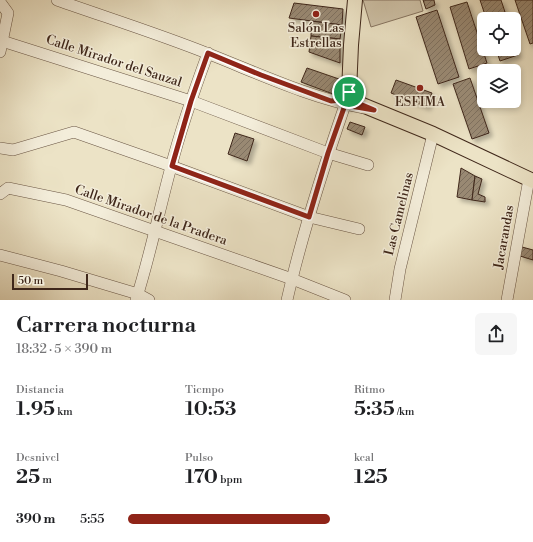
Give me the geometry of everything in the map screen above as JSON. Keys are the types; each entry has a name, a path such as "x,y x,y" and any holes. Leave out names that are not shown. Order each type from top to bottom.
{"main road":[{"path":"355,0 351,45 350,100 433,134 531,180"}],"street":[{"path":"57,0 208,53 261,75 331,101 350,100 328,153 287,300"},
{"path":"0,2 8,13 1,46"},
{"name":"Calle Mirador del Sauzal","path":"1,46 191,101 328,153 368,165"},
{"path":"137,297 172,166 191,101 208,53"},
{"path":"0,148 13,150 74,132 172,166 309,217 359,229"},
{"name":"Las Camelinas","path":"395,300 400,269 433,134"},
{"name":"Jacarandas","path":"506,300 531,180"},
{"name":"Calle Mirador de la Pradera","path":"0,194 8,188 66,200 345,300"},
{"path":"0,255 61,271 149,300"}],"shaded area":[{"path":"363,0 420,0 423,11 371,27"}],"building":[{"path":"423,0 434,0 435,5 426,9"},
{"path":"480,0 501,0 505,12 484,12"},
{"path":"515,0 533,0 533,43 530,44 521,18 521,12 519,12"},
{"path":"467,2 477,32 477,56 485,56 487,63 477,64 477,66 469,69 450,7"},
{"name":"Salón Las Estrellas","path":"294,3 343,9 342,25 289,18"},
{"path":"437,10 459,77 438,84 416,17"},
{"path":"311,21 342,25 340,39 311,36"},
{"path":"311,36 340,39 340,63 309,52"},
{"path":"498,56 515,56 500,61"},
{"path":"307,68 339,79 338,90 333,94 301,82"},
{"path":"470,78 477,98 477,108 480,108 489,133 472,139 453,84"},
{"path":"396,80 432,93 427,107 391,93"},
{"path":"350,122 365,127 362,135 347,129"},
{"path":"235,133 254,139 247,161 228,154"},
{"path":"461,168 475,176 472,200 457,197"},
{"path":"475,176 482,179 478,194 485,197 485,202 472,200"},
{"path":"522,247 533,250 533,260 520,256"}],"place":[{"name":"Salón Las Estrellas","path":"316,14"},
{"name":"ESFIMA","path":"420,88"}],"route":[{"path":"208,53 261,75 331,101 341,100 349,92 355,102 374,110 345,105 328,153 309,217 172,166 191,101 208,53"}]}
